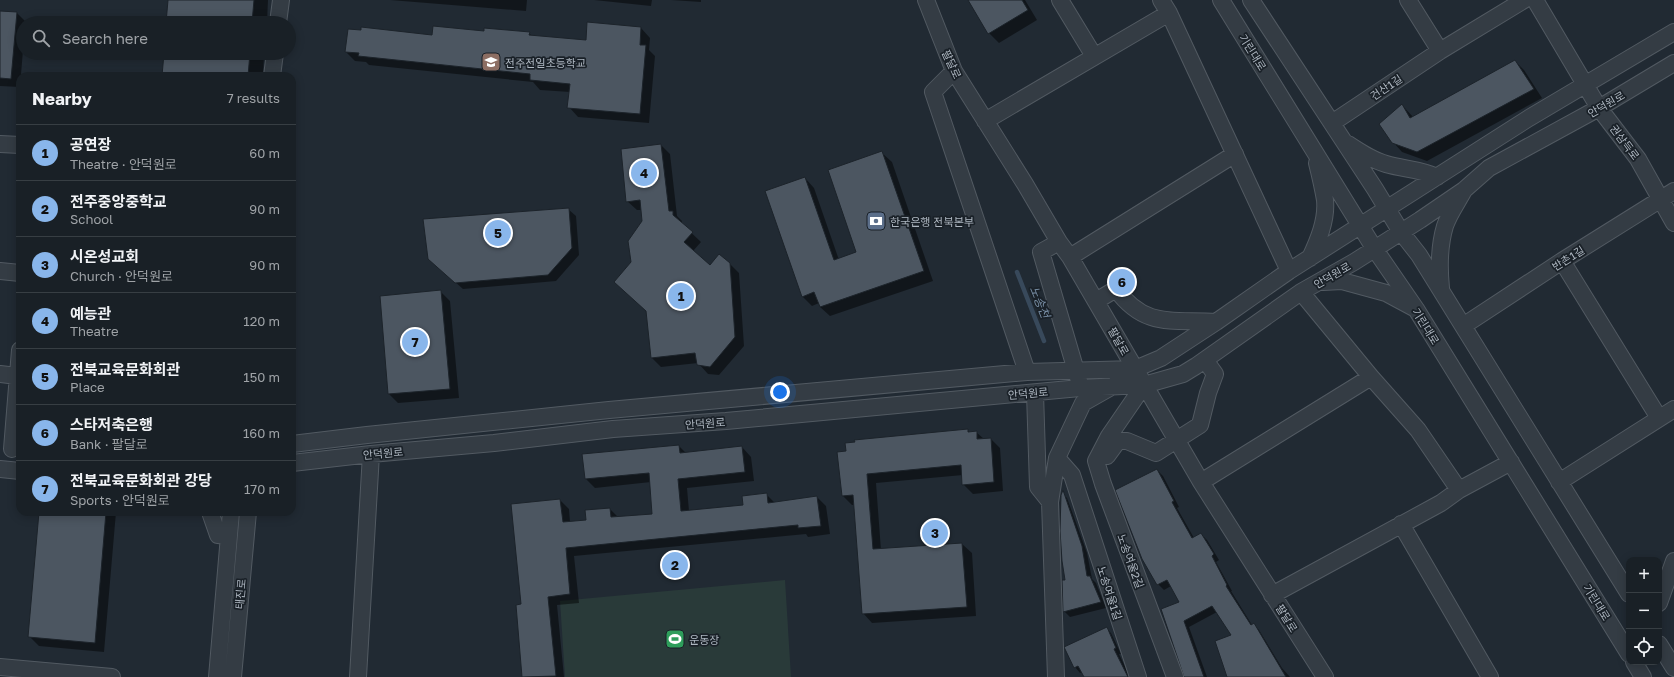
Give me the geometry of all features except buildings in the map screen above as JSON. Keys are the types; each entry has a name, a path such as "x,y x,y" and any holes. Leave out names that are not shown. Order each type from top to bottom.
{"street":[{"path":"279,16 281,0"},
{"name":"팔달로","path":"926,0 954,72 1025,184 1059,242 1070,257 1201,482 1325,677"},
{"path":"1060,0 1094,56"},
{"name":"기린대로","path":"1221,0 1374,248 1416,308 1626,649"},
{"path":"1251,0 1343,140 1401,232 1420,255 1628,593"},
{"path":"1408,0 1440,51"},
{"name":"건산1길","path":"1332,124 1440,51 1524,0"},
{"name":"권삼득로","path":"1535,0 1599,108 1668,195 1674,223"},
{"path":"985,121 1094,56 1165,6 1289,271"},
{"path":"1113,386 1135,369 1161,358 1289,271 1530,118 1674,32"},
{"path":"273,72 274,60"},
{"name":"안덕원로","path":"296,463 494,443 613,429 726,422 962,398 1035,393 1082,395 1113,386 1144,385 1183,374 1300,292 1401,232 1464,190 1489,168 1599,108 1674,62"},
{"path":"954,72 933,92 1027,372"},
{"path":"1343,140 1359,151 1385,164 1428,172 1437,177"},
{"path":"0,144 16,145"},
{"path":"1070,257 1235,154"},
{"path":"1310,258 1318,242 1325,202 1316,154"},
{"path":"1441,290 1440,260 1443,238 1446,225 1464,190"},
{"name":"반촌1길","path":"1463,326 1562,261 1668,195"},
{"path":"1056,677 1050,502 1057,458 1082,395 1041,252 1059,242"},
{"path":"1562,261 1659,418"},
{"path":"0,271 16,273"},
{"path":"1319,282 1342,281 1386,293 1416,308"},
{"path":"1096,301 1116,289 1125,300 1140,313 1162,321 1187,320 1216,322"},
{"path":"1300,292 1371,378 1418,430 1459,490"},
{"path":"1144,385 1109,436 1099,457 1105,459 1118,441 1128,441 1156,453 1200,425 1208,393 1215,374 1205,360"},
{"name":"안덕원로","path":"296,442 617,409 1027,372 1135,369"},
{"path":"0,374 16,376"},
{"path":"1201,482 1371,378"},
{"path":"1035,393 1038,487 1050,502"},
{"path":"11,449 16,397"},
{"path":"1559,482 1674,409"},
{"path":"358,677 371,454"},
{"name":"노송여울2길","path":"1099,457 1096,461 1103,484 1175,677"},
{"name":"노송여울1길","path":"1057,458 1072,476 1138,677"},
{"path":"1272,594 1441,503 1459,490 1511,462"},
{"path":"0,469 16,471"},
{"path":"1083,509 1086,485 1094,482 1103,484"},
{"path":"211,516 218,535 228,536"},
{"name":"태진로","path":"217,677 230,516"},
{"name":"태진로","path":"233,677 248,516"},
{"path":"1401,524 1490,677"},
{"path":"1662,595 1674,561"},
{"path":"1662,649 1674,668"},
{"path":"1636,665 1643,677"},
{"path":"0,667 35,674 112,677"}],"shaded area":[{"name":"운동장","path":"785,580 791,677 565,677 560,601"}],"waterway":[{"name":"노송천","path":"1017,272 1044,341"}],"place":[{"name":"전주전일초등학교","path":"491,62"},
{"name":"예능관","path":"644,173"},
{"name":"한국은행 전북본부","path":"876,221"},
{"name":"전북교육문화회관","path":"498,233"},
{"name":"스타저축은행","path":"1122,282"},
{"name":"공연장","path":"681,296"},
{"name":"전북교육문화회관 강당","path":"415,342"},
{"name":"시온성교회","path":"935,533"},
{"name":"전주중앙중학교","path":"675,565"},
{"name":"운동장","path":"675,639"}]}
